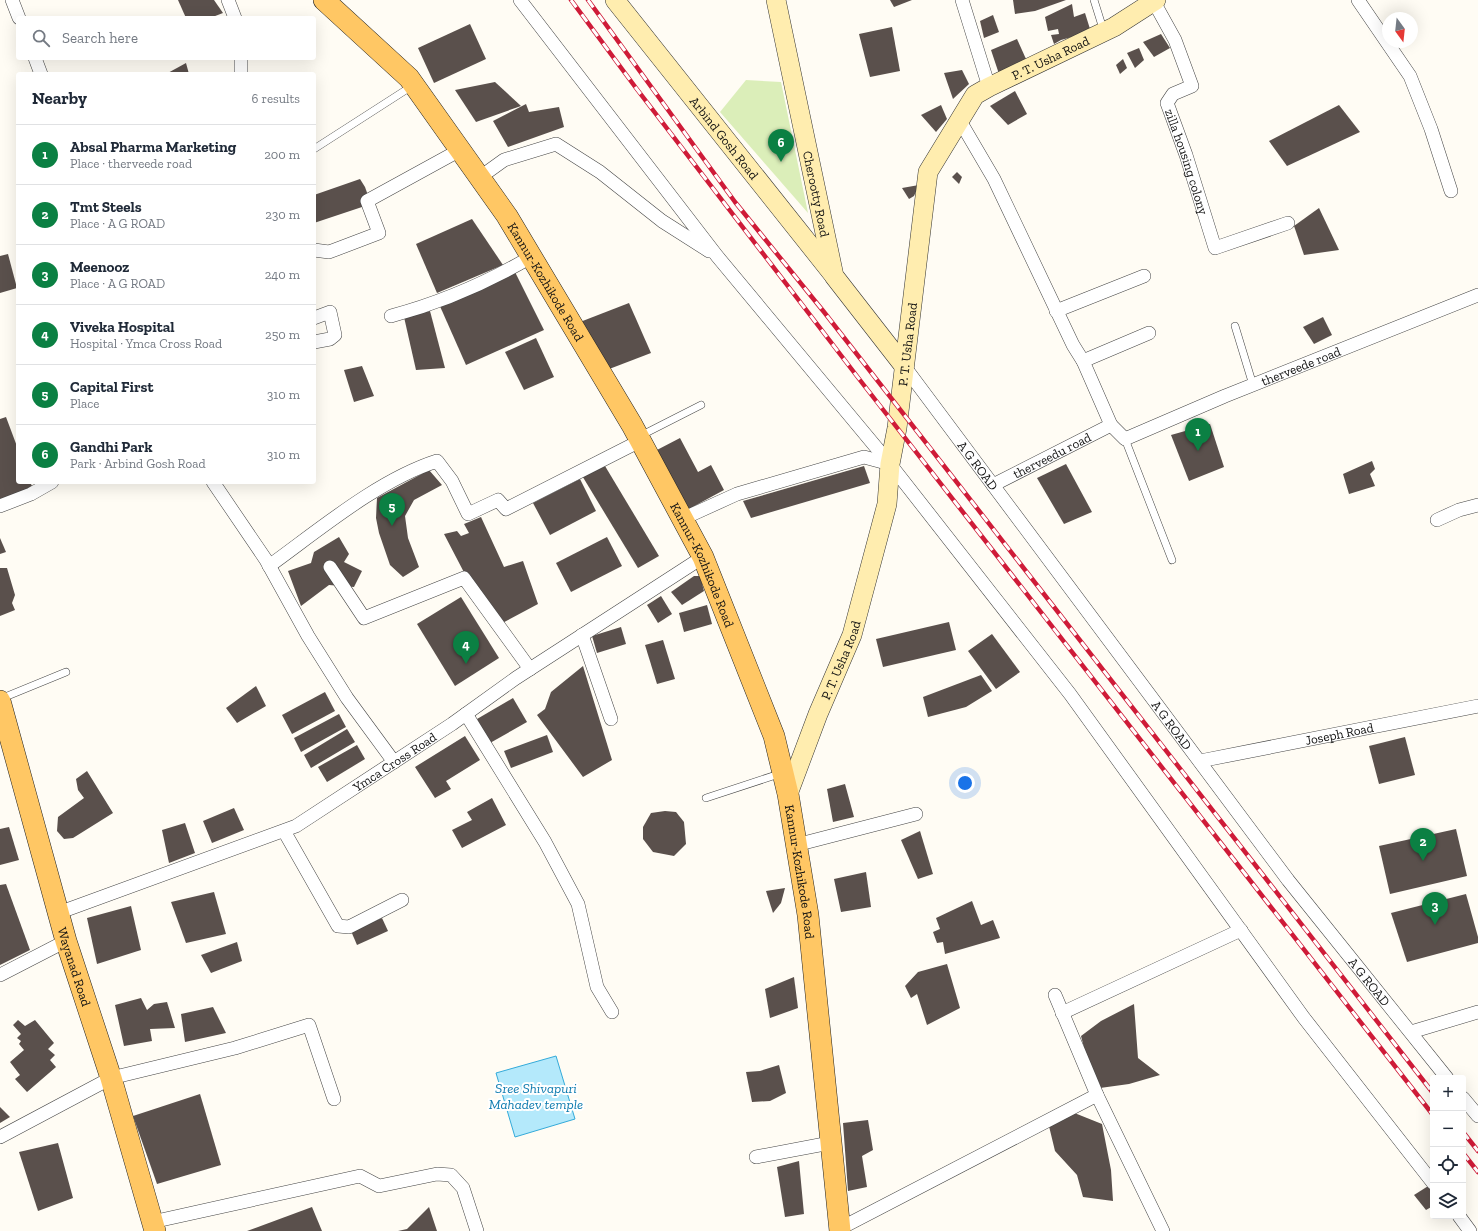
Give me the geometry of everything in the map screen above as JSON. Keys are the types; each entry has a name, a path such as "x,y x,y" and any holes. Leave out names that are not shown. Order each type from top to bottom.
{"main road":[{"name":"Kannur-Kozhikode Road","path":"324,0 409,78 506,216 639,439 703,557 774,736 788,794 808,915 839,1230"},
{"name":"Wayanad Road","path":"0,700 66,941 111,1078 152,1228"}],"street":[{"path":"12,0 18,16"},
{"path":"228,0 234,16"},
{"path":"520,0 717,256 890,464 1070,694 1304,1018 1430,1179"},
{"name":"Arbind Gosh Road","path":"615,0 834,276"},
{"name":"Cherootty Road","path":"776,0 834,276 904,366"},
{"path":"962,0 989,86"},
{"path":"1358,0 1410,76 1431,129 1451,191"},
{"name":"P. T. Usha Road","path":"788,794 818,714 852,635 887,504 890,464 897,428 928,172 976,95 989,86 1104,32 1155,1"},
{"name":"zilla housing colony","path":"1155,1 1175,40 1192,86 1173,94 1167,103 1186,155 1215,248 1288,223"},
{"path":"36,60 40,72"},
{"path":"240,72 241,60"},
{"path":"960,121 994,179 1072,345 1083,361 1111,425 1125,439"},
{"path":"479,178 504,160 556,144 600,172 662,220 717,256"},
{"path":"316,250 329,252 379,233 367,201 460,150"},
{"path":"391,316 420,308 504,272 531,257"},
{"path":"1056,311 1144,276"},
{"name":"therveede road","path":"1125,439 1253,385 1478,295"},
{"path":"316,317 330,312 335,335 330,340 316,342"},
{"path":"1083,361 1149,334"},
{"name":"A G ROAD","path":"904,366 1288,880 1445,1075"},
{"name":"therveedu road","path":"993,485 1111,425"},
{"path":"269,566 359,502 416,468 430,463 437,461 452,481 468,514 498,500 506,509 639,439"},
{"path":"682,519 737,494 864,457 890,464"},
{"path":"0,506 31,494 48,484"},
{"path":"214,484 269,566 347,698 394,762"},
{"path":"1437,520 1459,510 1478,505"},
{"name":"Ymca Cross Road","path":"58,913 296,826 466,714 530,669 703,557"},
{"path":"330,567 364,618 464,578 530,669"},
{"path":"582,635 611,719"},
{"name":"Joseph Road","path":"1200,761 1478,706"},
{"path":"466,714 545,842 578,904 597,988 612,1012"},
{"path":"796,845 916,814"},
{"path":"284,831 338,926 349,927 402,900"},
{"path":"1062,1013 1241,930"},
{"path":"0,975 66,941"},
{"path":"1055,995 1097,1095 1163,1231"},
{"path":"1410,1032 1478,1012"},
{"path":"0,1137 111,1078 235,1048 309,1025 334,1099"},
{"path":"839,1230 1097,1095"},
{"path":"1466,1102 1478,1116"},
{"path":"756,1157 830,1143"},
{"path":"152,1228 360,1176 379,1186 437,1174 451,1175 464,1188 477,1231"},
{"path":"1461,1219 1470,1231"}],"lane":[{"path":"1094,0 1104,32"},
{"path":"316,148 414,85"},
{"path":"1234,326 1253,385"},
{"path":"639,439 701,405"},
{"path":"1125,439 1172,560"},
{"path":"0,700 66,672"},
{"path":"706,798 782,773"}],"green space":[{"path":"746,80 781,82 808,213 720,112"}],"water":[{"name":"Sree Shivapuri Mahadev temple","path":"556,1056 575,1119 515,1137 496,1073"}],"building":[{"path":"178,0 214,0 223,13 215,16 185,16"},
{"path":"890,0 912,0 894,7"},
{"path":"1013,0 1066,0 1035,11 1015,14"},
{"path":"1072,4 1074,17 1085,13 1090,29 1079,35 1061,40 1054,44 1051,35 1059,34 1058,29 1048,31 1045,17"},
{"path":"993,15 999,32 984,38 980,21"},
{"path":"470,24 486,59 434,83 418,48"},
{"path":"892,27 900,71 870,77 859,34"},
{"path":"1161,34 1170,48 1154,57 1143,42"},
{"path":"1017,39 1026,59 999,74 991,50"},
{"path":"1139,48 1144,60 1135,68 1127,53"},
{"path":"1123,59 1127,68 1120,74 1116,65"},
{"path":"186,63 188,72 170,72"},
{"path":"962,70 969,84 953,99 944,73"},
{"path":"495,82 521,106 476,122 455,90"},
{"path":"1015,91 1027,114 1008,125 990,106"},
{"path":"526,104 529,112 559,107 564,127 508,147 493,121"},
{"path":"941,105 947,119 936,132 921,115"},
{"path":"1339,105 1360,132 1287,166 1269,141"},
{"path":"957,172 962,177 959,184 952,177"},
{"path":"360,179 365,187 371,204 316,222 316,194"},
{"path":"919,185 914,196 909,199 902,188"},
{"path":"1319,208 1339,250 1304,255 1294,226"},
{"path":"472,219 503,265 437,293 416,244"},
{"path":"8,254 16,288 0,293 0,256"},
{"path":"515,272 544,330 466,365 439,304"},
{"path":"629,303 651,353 604,371 580,322"},
{"path":"430,311 445,368 416,370 404,317"},
{"path":"1323,317 1332,335 1314,344 1303,327"},
{"path":"536,338 554,377 524,390 505,352"},
{"path":"362,366 374,396 354,402 344,370"},
{"path":"6,417 16,444 16,484 31,484 33,488 0,500 0,419"},
{"path":"1210,424 1224,467 1189,481 1171,435"},
{"path":"680,438 698,472 711,465 724,490 687,510 655,451"},
{"path":"602,461 659,556 638,568 581,474"},
{"path":"1372,461 1375,469 1370,474 1375,486 1349,494 1343,474"},
{"path":"1066,464 1092,512 1064,524 1037,478"},
{"path":"864,466 870,483 751,518 743,501"},
{"path":"429,470 442,485 414,500 405,516 408,538 419,567 403,577 390,565 379,533 376,518 377,498"},
{"path":"580,479 596,511 550,535 533,503"},
{"path":"481,517 504,567 523,561 538,604 493,628 444,534 457,531 461,536 469,533 464,524"},
{"path":"339,537 349,554 344,562 362,571 354,587 329,585 301,606 288,571 311,563 314,552"},
{"path":"607,537 622,566 571,592 556,563"},
{"path":"0,538 6,552 0,554"},
{"path":"0,568 7,568 15,595 12,603 15,610 0,616"},
{"path":"694,576 700,576 704,591 682,605 671,592"},
{"path":"661,596 672,614 658,623 647,605"},
{"path":"461,597 499,658 455,686 417,624"},
{"path":"707,605 712,624 684,632 679,613"},
{"path":"949,622 956,650 883,667 876,639"},
{"path":"621,627 626,644 597,653 592,636"},
{"path":"992,634 1020,672 996,689 968,651"},
{"path":"663,640 675,679 657,684 645,645"},
{"path":"583,666 612,760 583,777 537,715 545,709 551,692"},
{"path":"981,675 992,691 966,707 928,717 923,697"},
{"path":"256,686 266,706 237,723 226,708"},
{"path":"325,692 335,711 292,734 282,715"},
{"path":"513,698 527,722 490,743 477,719"},
{"path":"339,714 346,727 301,752 294,738"},
{"path":"347,729 355,742 311,768 304,755"},
{"path":"547,735 553,752 511,768 504,751"},
{"path":"465,736 480,760 446,781 451,789 435,798 415,767"},
{"path":"1405,737 1415,775 1379,784 1369,746"},
{"path":"357,745 365,759 327,782 318,767"},
{"path":"87,771 113,813 73,838 64,839 57,831 58,817 84,798 78,790 76,779"},
{"path":"845,784 854,817 833,822 827,789"},
{"path":"492,798 506,825 462,848 452,830 472,820 467,812"},
{"path":"234,808 244,830 212,843 203,821"},
{"path":"665,811 676,812 684,822 686,844 674,856 653,852 643,839 643,827 651,813"},
{"path":"185,823 195,853 169,863 162,830"},
{"path":"9,827 19,860 0,865 0,829"},
{"path":"1456,829 1467,876 1390,894 1379,846"},
{"path":"920,831 933,874 918,879 901,840"},
{"path":"866,872 871,907 841,912 834,879"},
{"path":"6,884 30,950 0,965 0,885"},
{"path":"785,888 781,903 773,913 766,891"},
{"path":"214,892 226,934 186,943 171,902"},
{"path":"1466,894 1478,937 1478,943 1407,962 1391,913"},
{"path":"972,901 981,925 993,920 1000,938 945,954 943,942 937,943 933,932 940,929 936,918"},
{"path":"131,906 141,950 97,964 87,918"},
{"path":"382,918 388,931 357,945 351,931"},
{"path":"237,942 242,961 211,973 201,955"},
{"path":"947,964 960,1008 927,1025 917,994 911,998 905,986 918,972"},
{"path":"794,977 798,1008 770,1018 765,989"},
{"path":"141,998 147,1010 154,1004 167,1002 175,1028 150,1029 152,1041 124,1046 115,1005"},
{"path":"1134,1004 1138,1058 1160,1075 1129,1084 1100,1088 1087,1059 1081,1036 1101,1021"},
{"path":"213,1007 226,1033 185,1042 181,1014"},
{"path":"18,1020 25,1026 35,1020 54,1043 48,1049 55,1055 50,1060 56,1067 27,1092 15,1079 20,1075 10,1062 24,1050 19,1044 21,1041 17,1038 21,1034 13,1025"},
{"path":"779,1065 786,1093 770,1101 752,1102 746,1072 760,1071"},
{"path":"200,1094 221,1165 157,1184 133,1116"},
{"path":"0,1107 10,1117 0,1123"},
{"path":"1072,1112 1102,1124 1111,1170 1113,1201 1083,1197 1077,1175 1055,1151 1048,1122"},
{"path":"868,1120 873,1150 862,1156 867,1187 848,1191 843,1123"},
{"path":"58,1143 73,1198 38,1211 19,1152"},
{"path":"799,1161 804,1214 785,1217 777,1167"},
{"path":"1430,1185 1430,1208 1426,1210 1414,1195"},
{"path":"312,1207 322,1231 247,1231"},
{"path":"429,1207 437,1231 398,1231 407,1229"}],"railway":[{"path":"571,0 636,88 863,384 1430,1111"},
{"path":"588,0 735,202 824,312 1430,1089"},
{"path":"1466,1136 1478,1151"},
{"path":"1466,1157 1478,1172"}],"place":[{"name":"Gandhi Park","path":"781,162"},
{"name":"Absal Pharma Marketing","path":"1198,451"},
{"name":"Capital First","path":"392,526"},
{"name":"Viveka Hospital","path":"466,664"},
{"name":"Tmt Steels","path":"1423,861"},
{"name":"Meenooz","path":"1435,925"}]}
